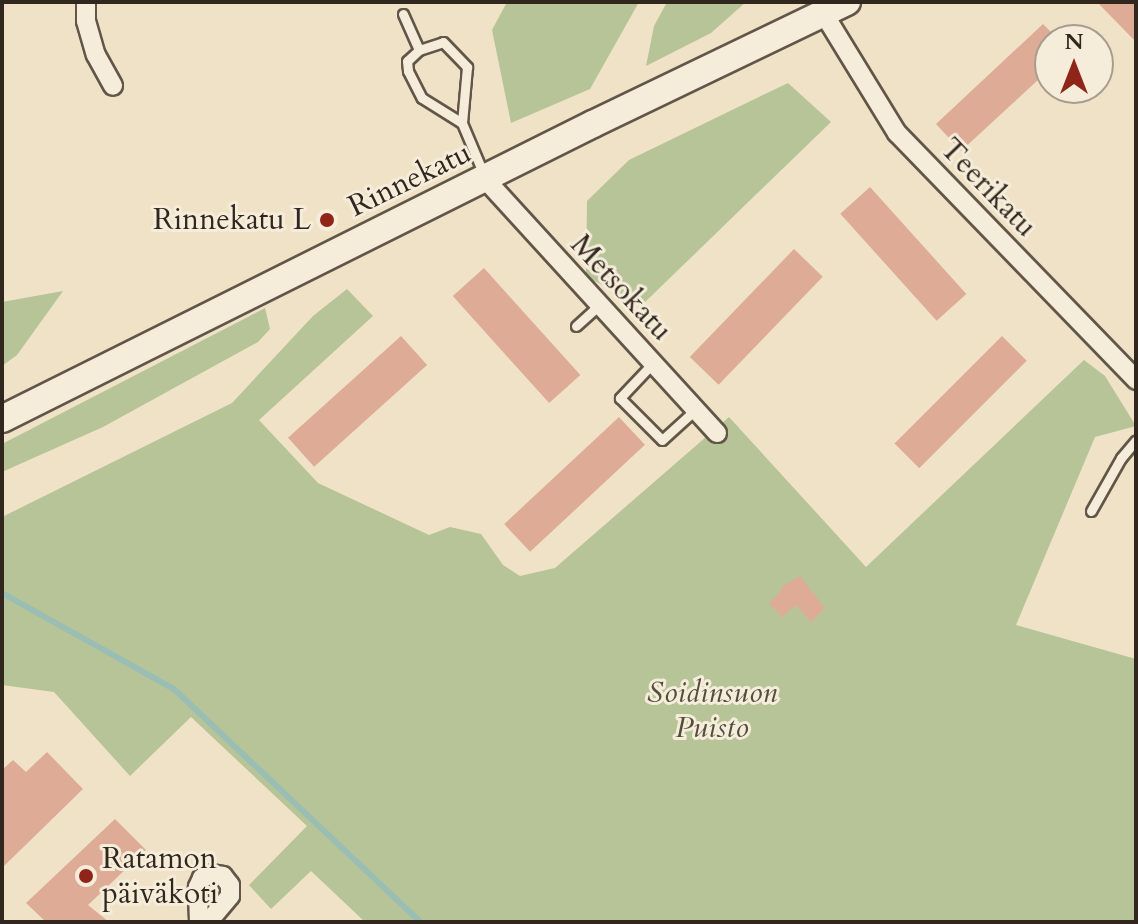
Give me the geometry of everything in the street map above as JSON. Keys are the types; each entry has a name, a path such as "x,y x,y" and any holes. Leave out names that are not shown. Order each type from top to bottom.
{"street":[{"path":"86,2 86,21 96,55 113,86"},
{"name":"Rinnekatu","path":"2,419 820,8 847,2"},
{"name":"Teerikatu","path":"820,8 897,133 1136,380"},
{"name":"Metsokatu","path":"485,179 717,433"},
{"path":"199,922 198,887 202,878 211,874 223,876 230,885 230,896 208,922"}],"lane":[{"path":"403,14 419,50"},
{"path":"462,123 422,98 408,71 407,61 419,50 443,42 467,67 462,123 485,179"},
{"path":"576,326 598,306"},
{"path":"652,364 620,398 662,440 695,410"},
{"path":"1091,511 1121,458 1136,440"}],"green space":[{"path":"507,2 639,2 590,89 511,123 492,30"},
{"path":"667,2 746,2 711,33 646,66 654,26"},
{"path":"788,83 831,122 643,304 586,277 587,201 629,160"},
{"name":"Soidinsuon Puisto","path":"347,289 373,316 259,420 318,483 429,535 450,527 481,534 503,565 520,576 555,568 729,417 866,567 1084,360 1105,376 1136,426 1095,437 1016,625 1136,659 1136,922 365,922 311,871 271,909 249,885 307,826 191,717 130,776 54,692 2,685 2,517 232,403 313,316"},
{"path":"63,291 17,355 2,366 2,302"},
{"path":"265,308 270,329 258,342 103,427 2,472 2,444"}],"building":[{"path":"1097,2 1136,2 1136,42"},
{"path":"1034,32 1034,84 961,151 936,124"},
{"path":"870,187 966,294 937,321 840,214"},
{"path":"794,249 823,277 719,385 690,357"},
{"path":"484,268 580,375 549,403 453,296"},
{"path":"401,336 427,365 314,467 288,438"},
{"path":"1002,336 1027,361 919,468 895,443"},
{"path":"619,417 645,445 530,552 504,524"},
{"path":"800,576 825,608 811,622 796,605 782,617 769,603 781,591 780,588"},
{"path":"47,752 83,789 2,868 2,770 13,760 26,772"},
{"name":"Ratamon päiväkoti","path":"115,819 146,850 88,905 109,922 46,922 26,903"}],"waterway":[{"path":"2,593 174,689 420,922"}],"place":[{"name":"Rinnekatu L","path":"327,220"},
{"name":"Ratamon päiväkoti","path":"86,876"}]}
